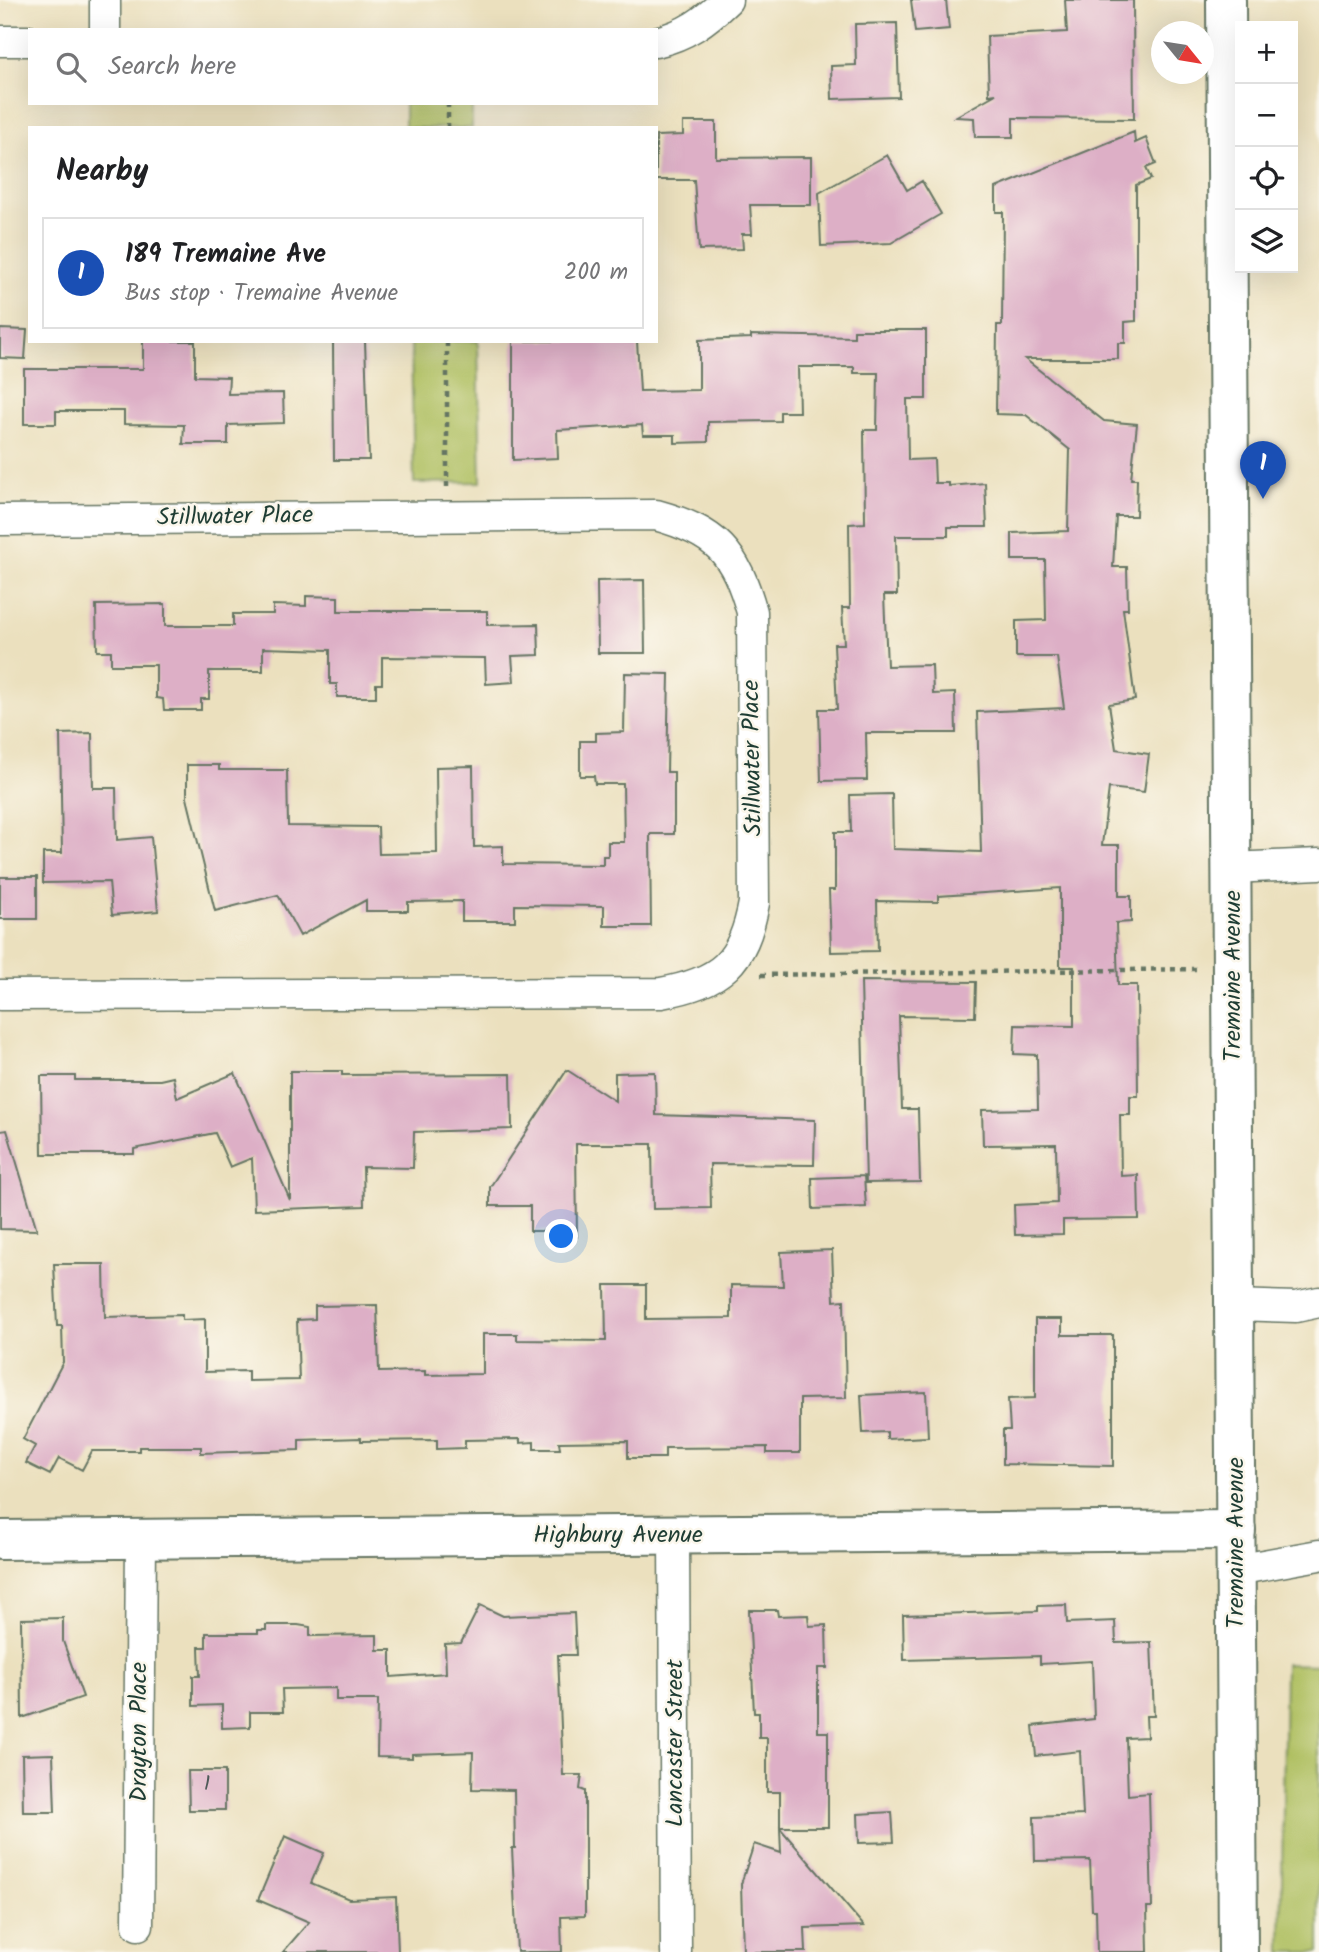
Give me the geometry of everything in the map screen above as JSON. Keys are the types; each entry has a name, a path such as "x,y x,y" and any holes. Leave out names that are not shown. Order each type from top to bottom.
{"main road":[{"name":"Tremaine Avenue","path":"1226,0 1238,1952"},
{"name":"Highbury Avenue","path":"0,1540 1236,1530"}],"street":[{"path":"105,0 105,28"},
{"path":"658,41 676,37 703,23 727,0"},
{"path":"0,41 28,41"},
{"name":"Stillwater Place","path":"0,520 656,515 685,523 710,536 731,556 742,578 752,612 754,902 749,930 737,955 719,975 691,988 661,993 0,995"},
{"path":"1232,868 1319,864"},
{"path":"1235,1305 1296,1307 1319,1302"},
{"name":"Lancaster Street","path":"674,1534 676,1952"},
{"name":"Drayton Place","path":"138,1925 141,1539"},
{"path":"1236,1570 1319,1555"}],"path":[{"path":"447,105 447,126"},
{"path":"447,343 447,515"},
{"path":"719,975 1232,969"}],"green space":[{"path":"405,105 472,105 472,126 405,126"},
{"path":"411,343 478,343 481,482 414,483"},
{"path":"1285,1664 1319,1665 1319,1952 1281,1952"}],"building":[{"path":"911,0 946,0 949,29 915,32"},
{"path":"1065,0 1133,0 1134,119 1013,118 1013,137 975,137 974,118 955,117 996,94 989,95 987,36 1067,32"},
{"path":"897,23 899,97 832,99 831,66 856,65 855,24"},
{"path":"683,122 716,122 716,158 811,157 811,205 750,205 752,234 742,234 743,249 699,250 694,180 658,180 658,136 683,135"},
{"path":"1134,132 1135,143 1146,138 1156,164 1146,168 1151,179 1136,185 1136,321 1125,322 1125,343 1118,343 1118,359 1025,359 1104,421 1137,424 1131,479 1137,479 1136,516 1116,516 1113,567 1127,567 1128,609 1123,609 1135,700 1109,704 1116,749 1149,754 1144,792 1109,788 1102,845 1119,845 1119,896 1131,896 1131,922 1116,923 1118,985 1137,985 1138,1096 1130,1096 1130,1115 1120,1115 1121,1176 1138,1175 1139,1219 1063,1220 1063,1234 1015,1235 1014,1205 1057,1203 1056,1144 983,1145 982,1110 1038,1109 1037,1055 1014,1054 1015,1025 1074,1026 1074,967 1060,967 1060,888 938,896 938,902 877,901 878,951 831,952 829,890 835,890 835,832 851,832 850,795 892,794 893,849 981,852 977,712 1064,708 1057,657 1016,657 1016,621 1046,620 1045,560 1012,560 1012,533 1068,531 1070,450 1026,415 996,414 997,325 1002,325 1003,212 996,212 996,188"},
{"path":"887,155 907,190 922,181 941,214 891,243 821,246 819,193"},
{"path":"0,329 27,330 25,359 0,358"},
{"path":"854,330 926,330 926,399 907,399 908,460 934,459 935,483 949,483 949,486 985,483 987,527 948,527 948,536 896,536 897,595 884,595 887,666 932,665 933,694 955,693 956,733 866,733 867,780 821,781 819,709 837,709 834,644 844,644 842,608 850,608 849,524 865,523 864,430 877,430 878,373 854,373 854,367 798,367 799,412 780,412 780,421 708,422 708,442 675,443 675,435 643,435 642,425 557,430 558,458 513,460 513,343 637,343 640,391 699,390 699,340 751,338 751,335 854,337"},
{"path":"143,343 195,343 195,376 229,377 228,394 283,393 284,423 228,425 228,444 183,444 184,425 124,424 124,411 56,411 56,424 24,424 24,369 143,369"},
{"path":"333,343 365,343 369,460 334,460"},
{"path":"644,580 645,653 598,653 597,581"},
{"path":"306,596 338,597 338,611 487,611 487,625 538,624 539,655 512,656 514,682 486,684 485,658 382,657 382,684 376,684 376,697 337,697 337,684 330,684 330,650 263,648 263,671 209,671 209,699 201,699 201,710 164,710 163,699 156,698 156,665 111,665 111,651 97,651 96,605 165,604 165,626 233,626 233,614 273,614 273,605 306,606"},
{"path":"625,673 669,674 667,772 674,772 674,834 650,834 651,926 604,926 604,906 515,905 515,921 462,921 462,901 408,902 408,911 366,911 366,900 300,936 278,895 215,911 187,798 187,765 219,765 219,770 287,770 288,826 378,827 379,854 437,853 436,767 473,766 474,847 503,846 503,864 603,865 603,856 608,856 608,842 624,842 623,784 595,784 594,776 580,776 580,741 596,741 596,733 624,732"},
{"path":"92,733 93,788 116,788 117,840 151,837 158,911 112,915 109,882 43,883 43,853 62,853 60,734"},
{"path":"0,877 37,877 37,919 0,919"},
{"path":"861,981 976,982 975,1017 899,1016 902,1109 918,1109 920,1182 866,1183"},
{"path":"567,1070 615,1101 615,1073 655,1072 656,1115 815,1120 814,1165 710,1164 711,1208 653,1209 652,1144 576,1144 577,1237 550,1238 549,1231 530,1231 530,1206 490,1206 490,1187"},
{"path":"290,1071 342,1071 342,1075 511,1074 512,1129 414,1132 413,1168 363,1167 364,1206 254,1210 252,1158 230,1167 215,1133 134,1149 134,1154 42,1154 41,1076 75,1076 75,1080 160,1080 173,1077 177,1098 235,1073 290,1200"},
{"path":"7,1130 37,1230 0,1229 0,1131"},
{"path":"864,1176 866,1207 813,1209 812,1178"},
{"path":"832,1250 834,1301 844,1300 846,1398 800,1399 800,1453 767,1453 767,1447 665,1448 665,1458 628,1458 628,1441 559,1442 560,1449 534,1449 534,1442 520,1443 520,1439 465,1440 465,1448 437,1449 437,1440 361,1441 361,1438 299,1440 299,1450 201,1453 201,1447 139,1447 139,1451 92,1451 82,1470 59,1458 50,1475 26,1463 35,1446 23,1439 63,1362 62,1326 57,1326 54,1264 104,1264 105,1317 182,1315 182,1320 205,1319 205,1372 248,1371 248,1381 299,1380 297,1320 315,1319 315,1306 377,1305 379,1372 425,1371 425,1375 483,1374 483,1334 517,1334 517,1340 606,1341 605,1285 646,1285 646,1319 731,1318 731,1285 783,1286 781,1252"},
{"path":"1035,1319 1062,1319 1062,1335 1113,1335 1113,1466 1003,1464 1003,1430 1010,1430 1008,1399 1035,1398"},
{"path":"926,1392 928,1437 887,1439 887,1432 863,1433 861,1395"},
{"path":"480,1605 503,1616 574,1613 576,1655 558,1655 563,1775 582,1775 580,1789 585,1791 585,1916 561,1917 562,1952 517,1952 512,1848 515,1848 514,1790 472,1789 473,1752 412,1754 412,1758 377,1757 378,1700 336,1700 336,1688 282,1689 283,1712 250,1712 250,1727 222,1728 222,1705 193,1706 193,1676 200,1676 199,1647 206,1647 206,1633 258,1633 258,1630 266,1630 266,1625 298,1625 310,1627 310,1636 377,1635 377,1650 391,1650 391,1677 446,1673 445,1644 461,1643"},
{"path":"1066,1605 1067,1623 1115,1621 1116,1643 1151,1642 1154,1716 1146,1716 1147,1737 1126,1738 1128,1795 1149,1793 1152,1907 1147,1907 1148,1952 1097,1952 1096,1910 1092,1910 1090,1860 1035,1861 1034,1817 1083,1815 1080,1751 1036,1756 1033,1726 1094,1719 1092,1661 1040,1664 1040,1656 904,1660 903,1615 1038,1611 1038,1606"},
{"path":"749,1610 777,1610 778,1616 808,1615 809,1626 826,1625 827,1668 818,1668 818,1732 828,1732 828,1827 780,1827 780,1792 767,1792 767,1738 759,1738 759,1713 754,1713"},
{"path":"63,1618 63,1641 83,1697 22,1718 21,1619"},
{"path":"53,1754 55,1812 23,1812 22,1755"},
{"path":"188,1771 225,1771 225,1810 189,1810"},
{"path":"892,1812 894,1842 859,1843 858,1814"},
{"path":"780,1828 864,1926 805,1928 806,1952 743,1952 741,1884 754,1844 781,1853"},
{"path":"285,1836 324,1853 311,1883 349,1899 396,1897 398,1952 283,1952 309,1922 258,1900"}],"place":[{"name":"189 Tremaine Ave","path":"1263,499"}]}
